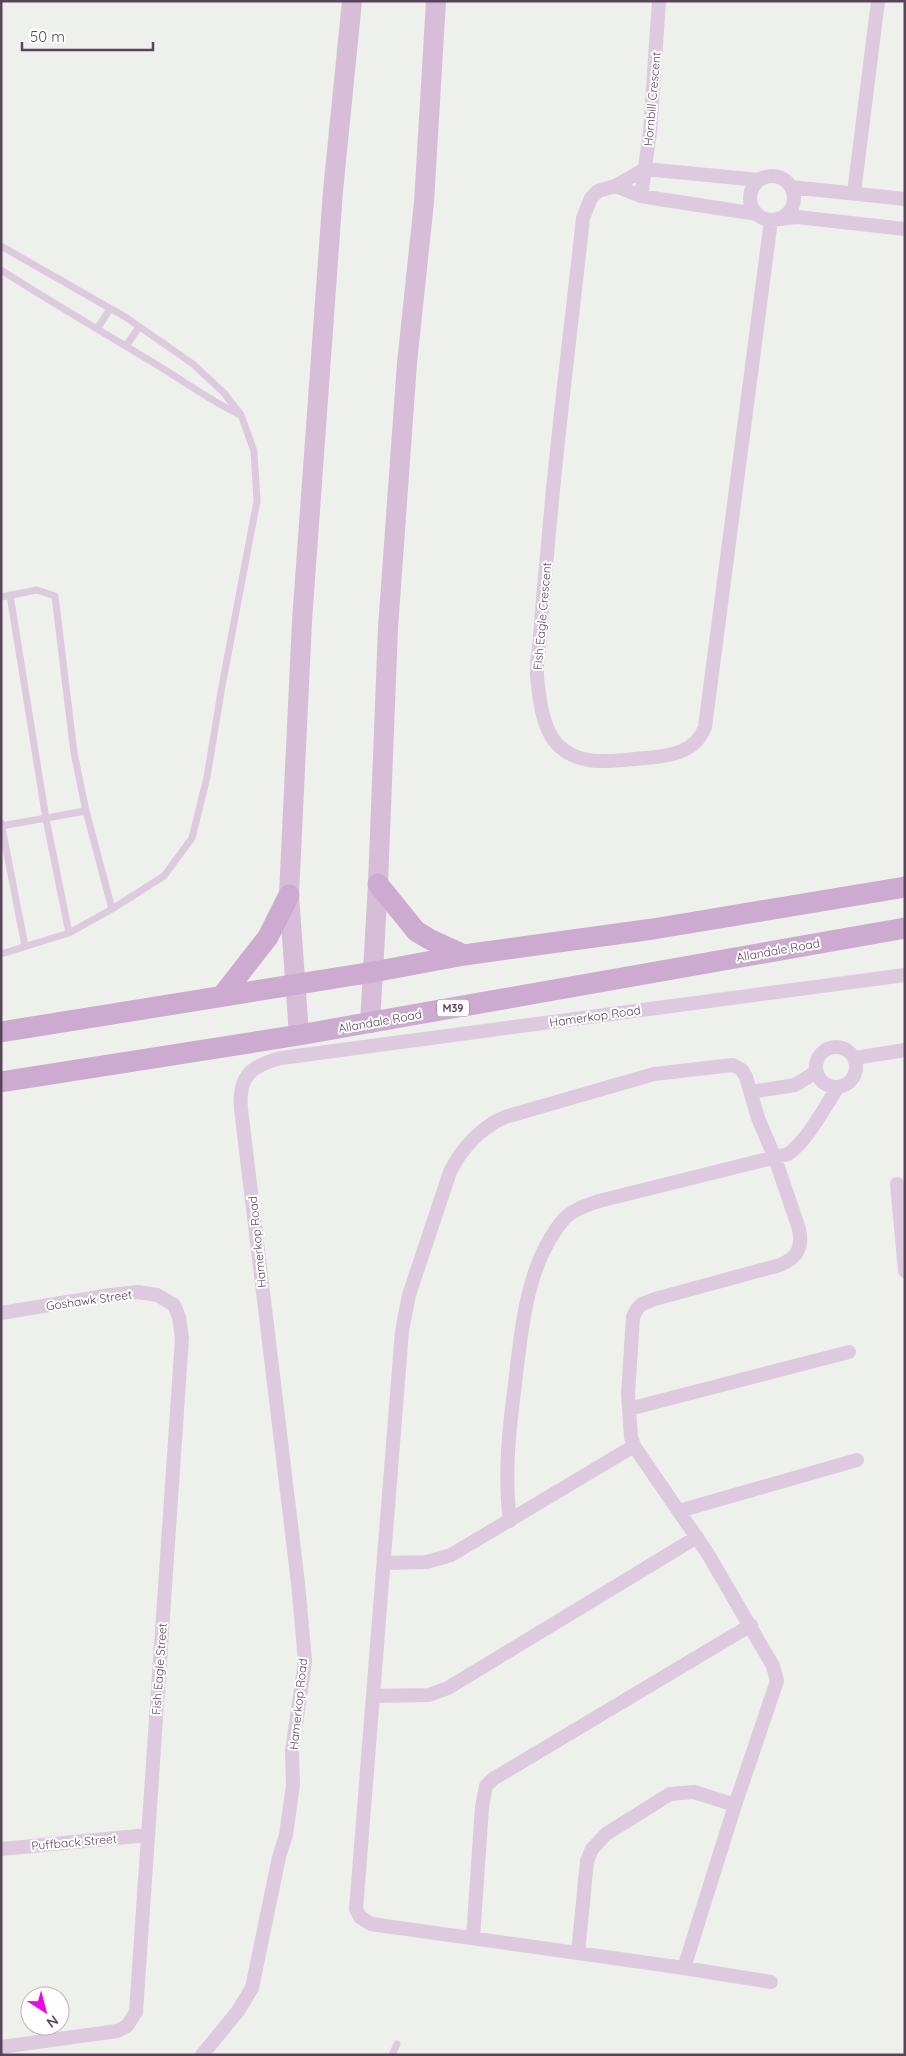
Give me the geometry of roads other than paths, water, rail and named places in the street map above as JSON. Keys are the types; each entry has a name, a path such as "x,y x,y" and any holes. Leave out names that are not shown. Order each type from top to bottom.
{"main road":[{"path":"378,884 416,931 464,955"},
{"path":"1,1032 373,972 464,955 653,929 905,887"},
{"path":"222,996 268,937 290,895"},
{"name":"Allandale Road","path":"1,1082 370,1023 905,928"}],"street":[{"path":"299,1035 290,895 302,621 332,191 352,1"},
{"path":"370,1023 389,618 406,363 424,202 436,1"},
{"name":"Hornbill Crescent","path":"641,196 650,132 659,1"},
{"path":"854,193 878,1"},
{"path":"644,169 759,180 766,177 780,177 791,187 794,194 791,210 775,220"},
{"name":"Fish Eagle Crescent","path":"644,169 615,186 604,188 594,195 583,218 551,507 537,674 541,704 548,727 556,743 570,754 581,759 594,762 666,757 685,750 696,743 705,726 775,220"},
{"path":"757,214 753,208 751,193 759,180"},
{"path":"615,186 641,196 757,214 775,220 797,217 905,229"},
{"path":"791,187 905,199"},
{"name":"Hamerkop Road","path":"202,2055 247,1999 256,1973 279,1857 291,1810 293,1785 292,1751 305,1661 298,1583 239,1093 242,1081 248,1074 269,1061 292,1056 905,975"},
{"path":"831,1047 844,1048 850,1051 855,1058 857,1069 855,1076 845,1086 838,1087 824,1084 816,1072 817,1060 820,1054 831,1047"},
{"path":"855,1058 905,1050"},
{"path":"684,1968 735,1805 777,1681 773,1666 751,1625 697,1537 634,1446 629,1430 630,1343 633,1317 642,1304 780,1266 789,1261 797,1252 801,1240 799,1229 775,1158 764,1133 746,1076 742,1070 733,1066 654,1074 505,1117 489,1124 480,1131 458,1158 450,1172 405,1313 357,1914 371,1924 771,1982"},
{"path":"750,1092 794,1085 816,1072"},
{"path":"510,1521 506,1494 508,1449 522,1327 530,1290 543,1254 554,1232 567,1216 580,1208 599,1201 788,1154 797,1147 838,1087"},
{"path":"897,1184 905,1271"},
{"name":"Goshawk Street","path":"1,1313 138,1292 158,1295 174,1306"},
{"name":"Fish Eagle Street","path":"1,2047 103,2034 122,2029 130,2022 136,2012 182,1338 179,1317 174,1306"},
{"path":"629,1409 849,1352"},
{"path":"385,1562 422,1563 443,1559 634,1446"},
{"path":"679,1511 857,1460"},
{"path":"373,1696 429,1695 448,1688 697,1537"},
{"path":"473,1938 482,1807 486,1786 493,1779 751,1625"},
{"path":"578,1953 587,1861 592,1849 606,1834 670,1794 694,1792 735,1805"},
{"name":"Puffback Street","path":"1,1849 148,1835"}],"lane":[{"path":"1,246 139,326 193,364 224,393 241,415 254,451 258,501 222,686 207,777 192,838 164,876 112,909 68,933 1,954"},
{"path":"1,270 62,310 176,376 217,404 241,415"},
{"path":"97,329 110,309"},
{"path":"126,346 139,326"},
{"path":"1,597 37,590 55,596 74,753 86,812 112,909"},
{"path":"10,595 46,819 68,933"},
{"path":"25,946 1,825 86,812"},
{"path":"392,2055 397,2044"}]}
